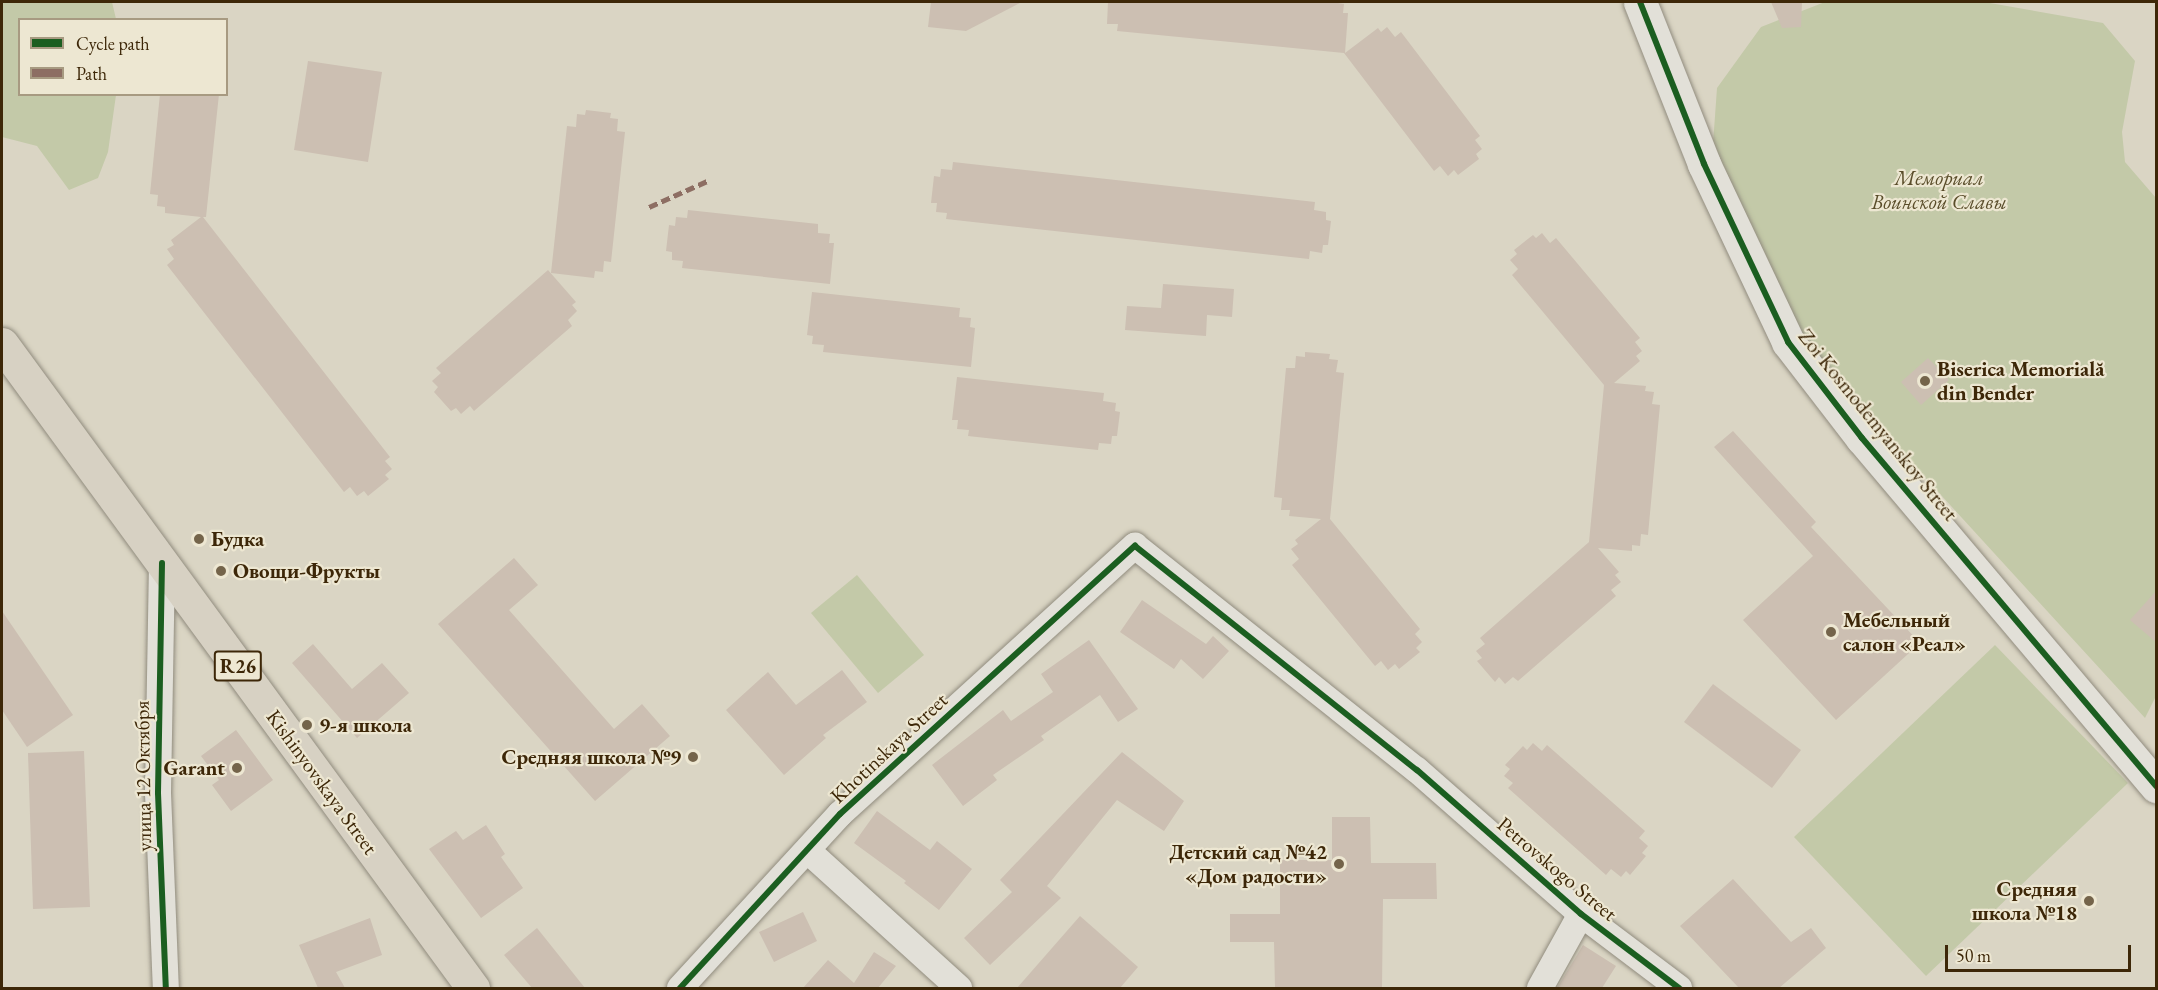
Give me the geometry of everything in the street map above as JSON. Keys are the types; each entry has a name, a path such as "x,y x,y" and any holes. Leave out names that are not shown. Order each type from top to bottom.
{"main road":[{"name":"Kishinyovskaya Street","path":"2,344 473,988"}],"street":[{"name":"Zoi Kosmodemyanskoy Street","path":"1640,2 1704,164 1788,342 1862,438 2157,786"},
{"name":"Petrovskogo Street","path":"1135,546 1417,770 1581,914 1679,988"},
{"name":"Khotinskaya Street","path":"680,988 840,814 1135,546"},
{"name":"улица 12 Октября","path":"162,563 158,794 166,988"},
{"path":"808,851 959,988"},
{"path":"1540,988 1581,914"}],"green space":[{"path":"2,2 112,2 116,18 18,18 18,96 116,96 108,152 98,178 69,190 37,146 2,137"},
{"name":"Мемориал Воинской Славы","path":"1825,2 1984,2 2103,23 2135,61 2122,132 2125,162 2156,198 2156,696 2145,718 1801,342 1713,144 1717,88 1761,27"},
{"path":"857,575 924,655 878,693 811,613"},
{"path":"1995,645 2128,783 1926,976 1794,837"}],"building":[{"path":"931,2 1022,2 966,31 928,27"},
{"path":"1108,2 1332,2 1344,4 1343,13 1348,13 1345,53 1378,28 1381,32 1387,27 1395,37 1401,32 1480,136 1475,140 1482,149 1476,154 1479,159 1458,175 1454,170 1448,176 1440,166 1434,171 1344,53 1117,31 1118,24 1107,24"},
{"path":"1771,2 1802,2 1801,27 1782,28"},
{"path":"308,61 382,72 368,162 294,150"},
{"path":"160,96 219,96 206,217 203,217 390,457 385,461 392,469 385,475 389,479 368,496 364,491 357,496 350,487 344,492 167,265 174,259 167,249 174,245 171,240 201,217 165,213 165,207 157,206 158,195 150,194"},
{"path":"586,110 611,113 610,118 618,119 617,131 625,132 611,262 604,261 603,272 595,271 594,278 551,273 567,126 576,127 577,114 585,115"},
{"path":"953,162 1315,202 1314,210 1326,212 1326,220 1331,221 1328,245 1323,245 1322,253 1310,251 1309,259 946,219 947,213 936,212 937,203 931,203 934,176 940,177 941,169 952,170"},
{"path":"688,210 818,224 818,233 830,234 829,243 834,243 830,284 682,268 683,261 672,260 672,252 666,251 669,225 675,226 676,217 687,218"},
{"path":"1542,233 1550,243 1556,238 1640,338 1635,342 1642,351 1636,356 1640,361 1614,383 1646,386 1645,391 1654,392 1652,404 1660,405 1648,535 1641,534 1640,546 1632,545 1632,551 1598,548 1619,572 1615,575 1621,582 1611,590 1616,596 1518,681 1513,677 1505,684 1499,677 1495,682 1477,661 1482,658 1476,651 1485,644 1480,638 1589,542 1604,385 1512,275 1518,269 1510,260 1517,254 1514,250 1533,235 1536,238"},
{"path":"548,270 576,302 572,305 577,311 568,320 572,326 474,411 470,406 461,414 456,408 451,411 434,392 438,387 432,381 441,373 436,368"},
{"path":"1163,284 1234,289 1232,317 1207,315 1206,336 1125,330 1127,306 1161,308"},
{"path":"812,292 960,308 959,317 971,318 970,327 975,328 971,367 823,352 824,345 812,344 813,336 807,335"},
{"path":"1305,352 1330,354 1329,359 1338,360 1336,372 1344,373 1330,519 1420,629 1415,634 1422,642 1416,648 1420,652 1399,669 1395,664 1388,670 1381,661 1375,666 1292,565 1299,559 1291,549 1298,544 1295,540 1321,519 1289,516 1290,510 1281,510 1282,498 1274,497 1286,368 1295,368 1296,356 1305,357"},
{"name":"Biserica Memorială din Bender","path":"1928,358 1949,380 1921,405 1901,382"},
{"path":"957,377 1104,393 1103,401 1116,403 1115,411 1120,412 1117,436 1112,436 1111,444 1099,443 1098,450 968,436 969,430 957,429 958,420 952,420"},
{"name":"Мебельный салон «Реал»","path":"1733,431 1816,522 1811,527 1920,643 1836,720 1743,620 1813,556 1714,447"},
{"path":"514,558 538,585 509,610 614,729 642,704 670,736 595,801 438,624"},
{"path":"2157,590 2157,643 2130,620"},
{"path":"1142,600 1206,644 1213,636 1229,651 1203,679 1181,659 1174,669 1120,632"},
{"path":"2,611 73,715 27,747 2,710"},
{"path":"1089,640 1138,709 1118,722 1100,695 1041,736 1044,740 993,775 997,780 963,806 932,765 1003,710 1011,721 1053,692 1041,674"},
{"path":"313,644 352,689 382,663 409,693 357,738 292,663"},
{"path":"842,670 867,702 823,735 826,738 784,775 726,710 768,672 796,705"},
{"path":"1713,684 1801,750 1772,788 1684,722"},
{"name":"Garant","path":"236,730 273,780 231,811 212,785 219,780 201,756"},
{"path":"1533,743 1542,751 1547,745 1645,831 1639,838 1648,846 1642,853 1646,856 1630,875 1626,871 1621,877 1611,869 1606,875 1508,788 1513,783 1504,776 1510,769 1505,765 1523,746 1527,750"},
{"path":"84,751 90,907 33,909 28,753"},
{"path":"1122,752 1184,801 1164,831 1117,800 1047,886 1061,898 990,965 964,938 1012,892 1000,880"},
{"path":"877,811 930,850 937,841 972,869 939,910 904,883 906,881 854,843"},
{"path":"1332,817 1370,817 1371,863 1436,863 1437,899 1383,899 1382,988 1275,988 1274,942 1230,942 1230,914 1280,914 1280,860 1332,860"},
{"path":"486,825 505,854 501,857 523,888 481,918 429,849 456,831 463,840"},
{"path":"1733,879 1791,942 1811,928 1826,948 1779,988 1739,988 1680,926"},
{"path":"803,912 817,941 774,962 759,932"},
{"path":"1080,916 1138,967 1120,988 1017,988"},
{"path":"370,918 382,955 336,972 345,988 318,988 299,945"},
{"path":"537,928 585,988 532,988 504,955"},
{"path":"1583,945 1616,966 1602,988 1557,988"},
{"path":"874,952 896,966 878,988 803,988 828,960 854,983"}],"marked path":[{"path":"649,207 707,181"}],"cycle path":[{"path":"1640,2 1704,164 1788,342 1862,438 2156,786"},
{"path":"680,988 840,814 1135,546 1417,770 1581,914 1679,988"},
{"path":"162,563 158,793 166,988"}],"place":[{"name":"Biserica Memorială din Bender","path":"1925,381"},
{"name":"Будка","path":"199,539"},
{"name":"Овощи-Фрукты","path":"221,571"},
{"name":"Мебельный салон «Реал»","path":"1831,632"},
{"name":"9-я школа","path":"307,725"},
{"name":"Средняя школа №9","path":"693,757"},
{"name":"Garant","path":"237,768"},
{"name":"Детский сад №42 «Дом радости»","path":"1339,864"},
{"name":"Средняя школа №18","path":"2089,901"}]}
